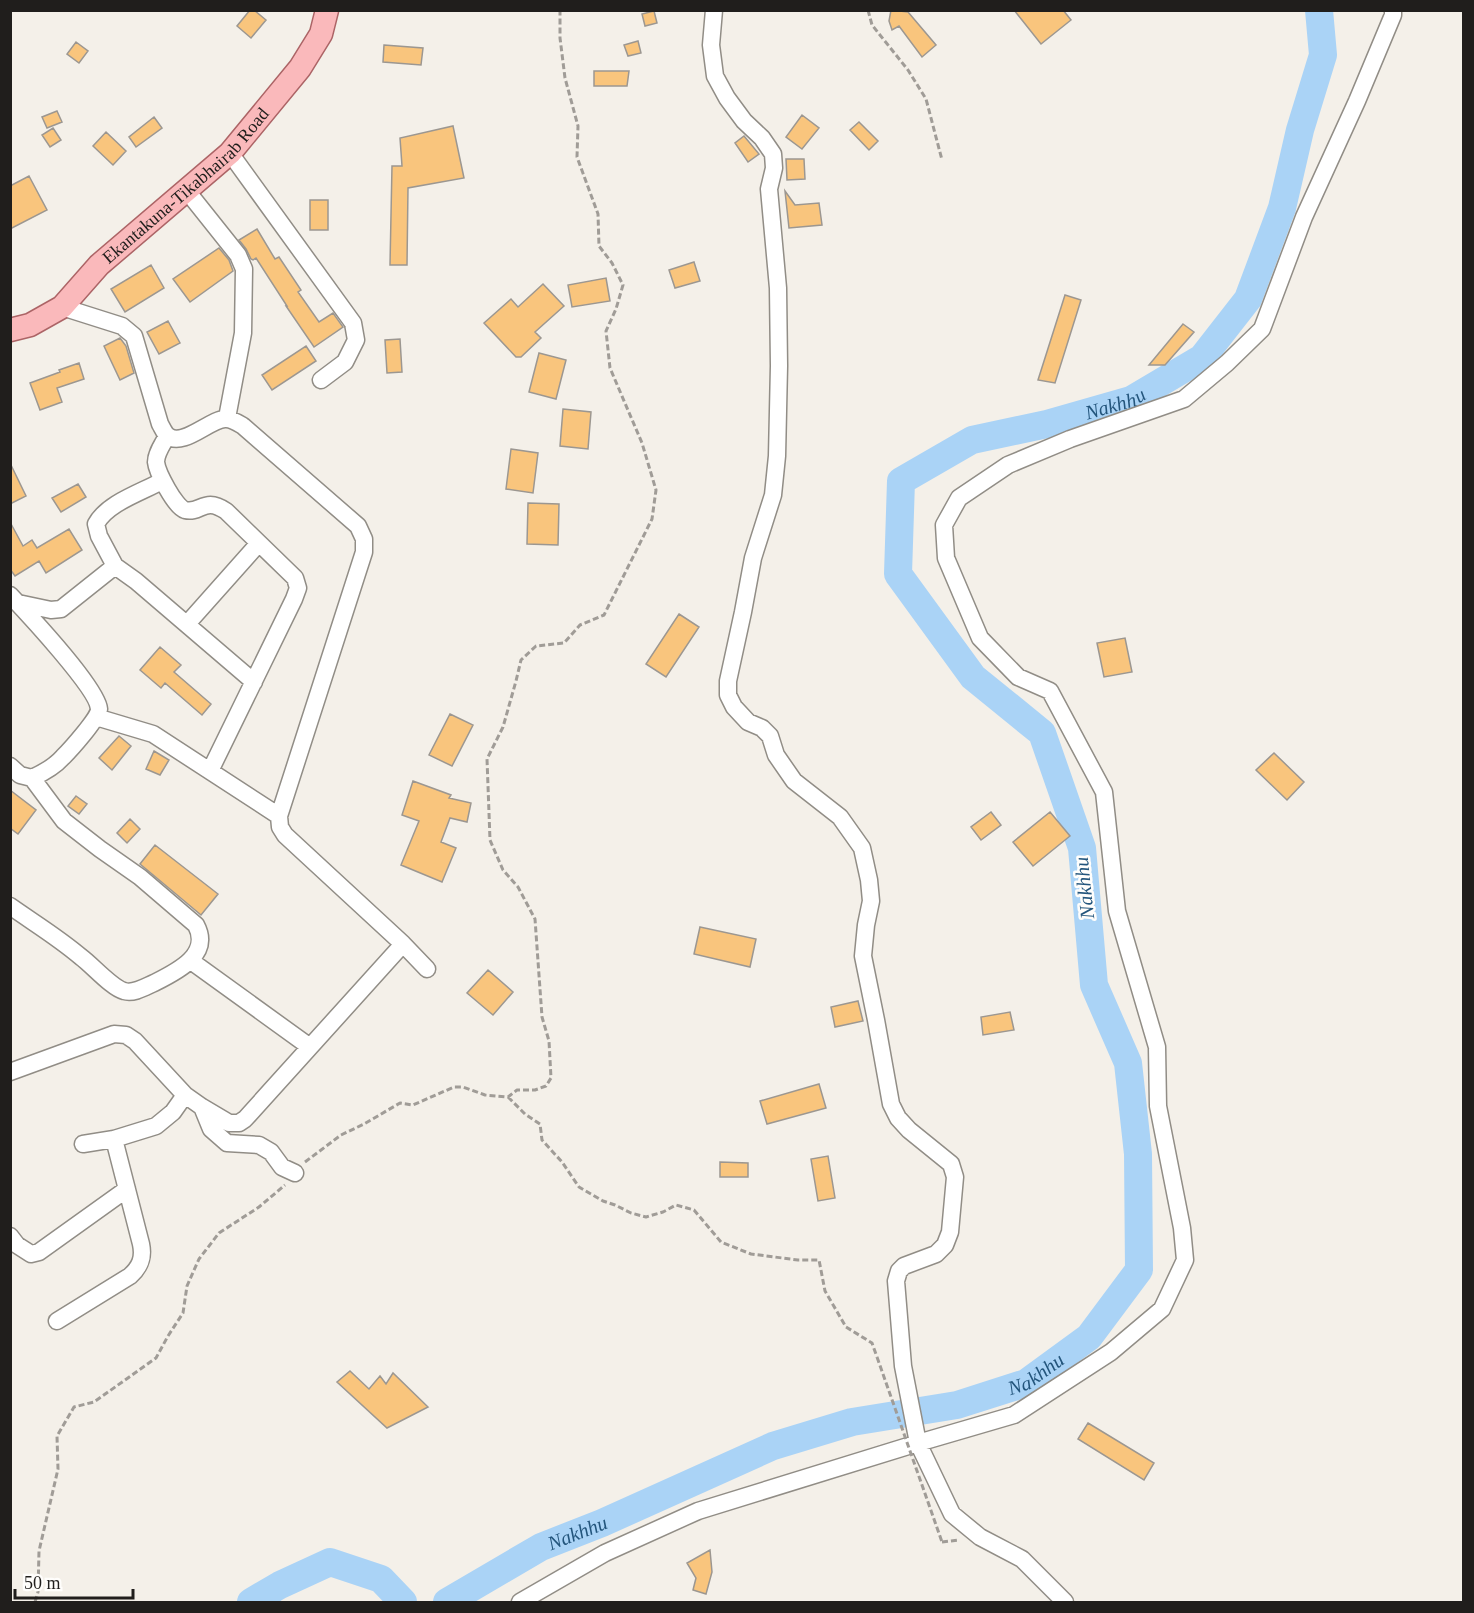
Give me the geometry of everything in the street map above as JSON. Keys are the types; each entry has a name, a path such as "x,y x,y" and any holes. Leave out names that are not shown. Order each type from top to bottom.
{"main road":[{"name":"Ekantakuna-Tikabhairab Road","path":"10,330 30,325 62,307 99,265 230,153 300,68 321,34 327,10"}],"street":[{"path":"714,10 711,45 715,75 727,98 744,121 762,138 772,154 774,168 769,189 778,288 777,456 773,495 753,558 728,681 728,695 734,707 748,722 762,728 770,736 776,754 794,781 840,817 862,848 871,901 863,956 891,1104 898,1118 909,1130 951,1164 955,1177 950,1232 945,1245 936,1254 904,1266 899,1271 896,1281 903,1366 917,1438 952,1514 980,1537 1022,1559 1065,1602"},
{"path":"520,1602 605,1553 699,1511 917,1438 1014,1415 1111,1352 1162,1309 1185,1260 1182,1228 1158,1106 1157,1047 1117,911 1104,792 1050,691 1018,677 980,638 946,558 944,525 959,498 1008,465 1070,439 1184,399 1227,363 1262,329 1304,217 1357,101 1393,15 1393,10"},
{"path":"230,153 353,323 356,340 345,362 321,380"},
{"path":"187,191 238,255 244,269 243,333 227,418"},
{"path":"62,307 122,326 134,336 160,424 167,436 175,438 192,435 227,418 243,426 358,526 364,539 364,552 279,816 280,826 285,835 428,969"},
{"path":"167,436 157,455 156,464 162,481 181,508 188,511 209,504 217,505 226,511 296,578 298,588 210,771"},
{"path":"162,481 107,509 96,524 99,536 115,566 136,581 254,682"},
{"path":"187,624 259,543"},
{"path":"14,599 51,610 61,609 115,566"},
{"path":"14,599 46,634 92,692 99,708 96,717 62,758 32,778"},
{"path":"96,717 153,734 279,816"},
{"path":"10,906 80,955 116,987 125,992 134,992 175,973 190,961 200,944 201,934 196,925 140,877 64,821 32,778 12,770"},
{"path":"10,1072 114,1034 126,1035 135,1041 185,1095 229,1123 239,1123 403,944"},
{"path":"190,961 310,1047"},
{"path":"83,1144 114,1139 156,1126 173,1112 185,1095"},
{"path":"202,1107 212,1129 227,1143 259,1145 271,1152 282,1167 295,1173"},
{"path":"57,1321 130,1276 141,1261 142,1252 114,1139"},
{"path":"10,1236 17,1245 31,1254 39,1252 127,1189"}],"path":[{"path":"35,1602 38,1592 39,1551 58,1469 57,1436 75,1407 94,1402 156,1358 183,1314 187,1286 199,1259 219,1233 259,1207 286,1183 302,1164 341,1135 400,1103 413,1105 454,1087 463,1087 485,1095 508,1096 517,1090 535,1090 546,1086 551,1078 549,1041 542,1017 535,919 518,887 503,870 490,840 487,759 503,728 520,660 536,646 564,643 580,625 604,615 652,519 656,490 642,443 610,368 606,331 623,285 612,263 599,246 598,214 577,157 578,126 565,78 560,38 560,10"},
{"path":"867,10 872,25 908,70 926,99 942,160"},
{"path":"508,1096 525,1114 540,1124 542,1140 562,1162 579,1187 603,1201 631,1214 646,1217 663,1212 676,1204 694,1210 721,1242 752,1254 798,1260 819,1260 825,1292 846,1327 872,1343 942,1542"}],"building":[{"path":"250,10 254,10 266,20 251,38 237,26"},
{"path":"891,10 908,12 936,45 922,57 899,26 892,30 889,21"},
{"path":"1014,10 1063,10 1071,20 1041,44"},
{"path":"654,11 657,23 645,26 642,14"},
{"path":"638,41 641,53 628,56 624,45"},
{"path":"76,42 88,51 79,63 67,54"},
{"path":"384,45 423,48 421,65 383,62"},
{"path":"594,71 629,71 627,86 594,86"},
{"path":"57,111 62,122 47,128 42,117"},
{"path":"802,115 819,128 802,149 786,137"},
{"path":"154,117 162,128 136,147 129,137"},
{"path":"859,122 878,141 869,150 850,130"},
{"path":"453,126 464,178 408,188 407,265 390,265 392,166 402,166 400,138"},
{"path":"53,128 61,140 50,147 42,135"},
{"path":"106,132 126,151 113,165 93,146"},
{"path":"744,136 759,154 748,162 735,143"},
{"path":"786,159 804,159 805,179 787,180"},
{"path":"29,176 47,210 10,229 10,186"},
{"path":"785,191 795,205 819,203 822,225 789,228"},
{"path":"310,200 328,200 328,230 310,230"},
{"path":"257,229 275,259 279,257 301,290 298,292 319,322 333,313 343,327 314,347 256,258 251,259 239,240"},
{"path":"219,248 229,260 233,271 190,302 173,279"},
{"path":"694,262 700,281 675,288 669,270"},
{"path":"151,265 164,288 125,312 111,289"},
{"path":"606,278 610,301 572,307 568,285"},
{"path":"543,284 564,306 535,332 541,338 521,357 516,357 484,323 511,299 518,307"},
{"path":"1065,295 1081,300 1055,383 1038,380"},
{"path":"168,321 180,343 159,354 147,332"},
{"path":"1183,324 1194,332 1165,365 1149,365"},
{"path":"120,338 126,346 134,373 120,380 104,346"},
{"path":"400,339 402,372 387,373 385,340"},
{"path":"306,346 316,361 272,390 262,375"},
{"path":"539,353 566,360 556,399 529,392"},
{"path":"79,363 84,379 57,388 62,402 40,410 30,383"},
{"path":"563,409 591,412 588,449 560,446"},
{"path":"511,449 538,453 533,493 506,489"},
{"path":"10,463 26,496 10,504"},
{"path":"78,484 86,497 61,512 52,498"},
{"path":"528,503 559,504 558,545 527,544"},
{"path":"10,522 23,546 32,540 37,548 69,529 82,550 46,573 39,561 15,576 10,569"},
{"path":"679,614 699,627 666,677 646,664"},
{"path":"1125,638 1132,672 1104,677 1097,643"},
{"path":"160,647 181,665 174,672 211,704 202,715 165,683 161,688 140,670"},
{"path":"450,714 473,725 452,766 429,755"},
{"path":"119,736 131,746 112,770 99,758"},
{"path":"154,751 169,760 160,775 146,769"},
{"path":"1274,753 1304,782 1287,800 1256,770"},
{"path":"413,781 451,795 449,798 471,803 467,822 450,818 441,842 456,848 442,882 401,865 419,821 402,815"},
{"path":"10,790 36,810 18,834 10,828"},
{"path":"76,796 87,804 79,814 68,806"},
{"path":"991,812 1001,825 981,840 971,827"},
{"path":"1050,812 1070,836 1033,866 1013,842"},
{"path":"130,819 140,829 127,843 117,833"},
{"path":"155,845 218,894 201,915 140,864"},
{"path":"700,927 756,939 750,967 694,954"},
{"path":"488,970 513,992 493,1015 467,993"},
{"path":"858,1001 863,1021 835,1027 831,1007"},
{"path":"1010,1012 1014,1030 983,1035 981,1017"},
{"path":"819,1084 826,1108 767,1124 760,1101"},
{"path":"828,1156 835,1198 818,1201 811,1159"},
{"path":"720,1162 748,1163 748,1177 720,1177"},
{"path":"350,1371 369,1389 380,1376 386,1384 393,1373 428,1407 387,1428 337,1382"},
{"path":"1088,1423 1154,1463 1144,1480 1078,1439"},
{"path":"710,1550 712,1572 706,1594 693,1590 696,1578 687,1563"}],"waterway":[{"name":"Nakhhu","path":"447,1602 541,1547 602,1523 773,1446 852,1422 957,1405 1026,1383 1089,1337 1139,1270 1138,1154 1128,1063 1094,985 1082,848 1042,733 973,677 898,574 901,481 972,440 1047,424 1131,400 1202,358 1248,299 1282,208 1300,130 1323,55 1319,10"},
{"name":"Nakhhu","path":"251,1602 280,1585 330,1562 381,1579 403,1602"}]}
